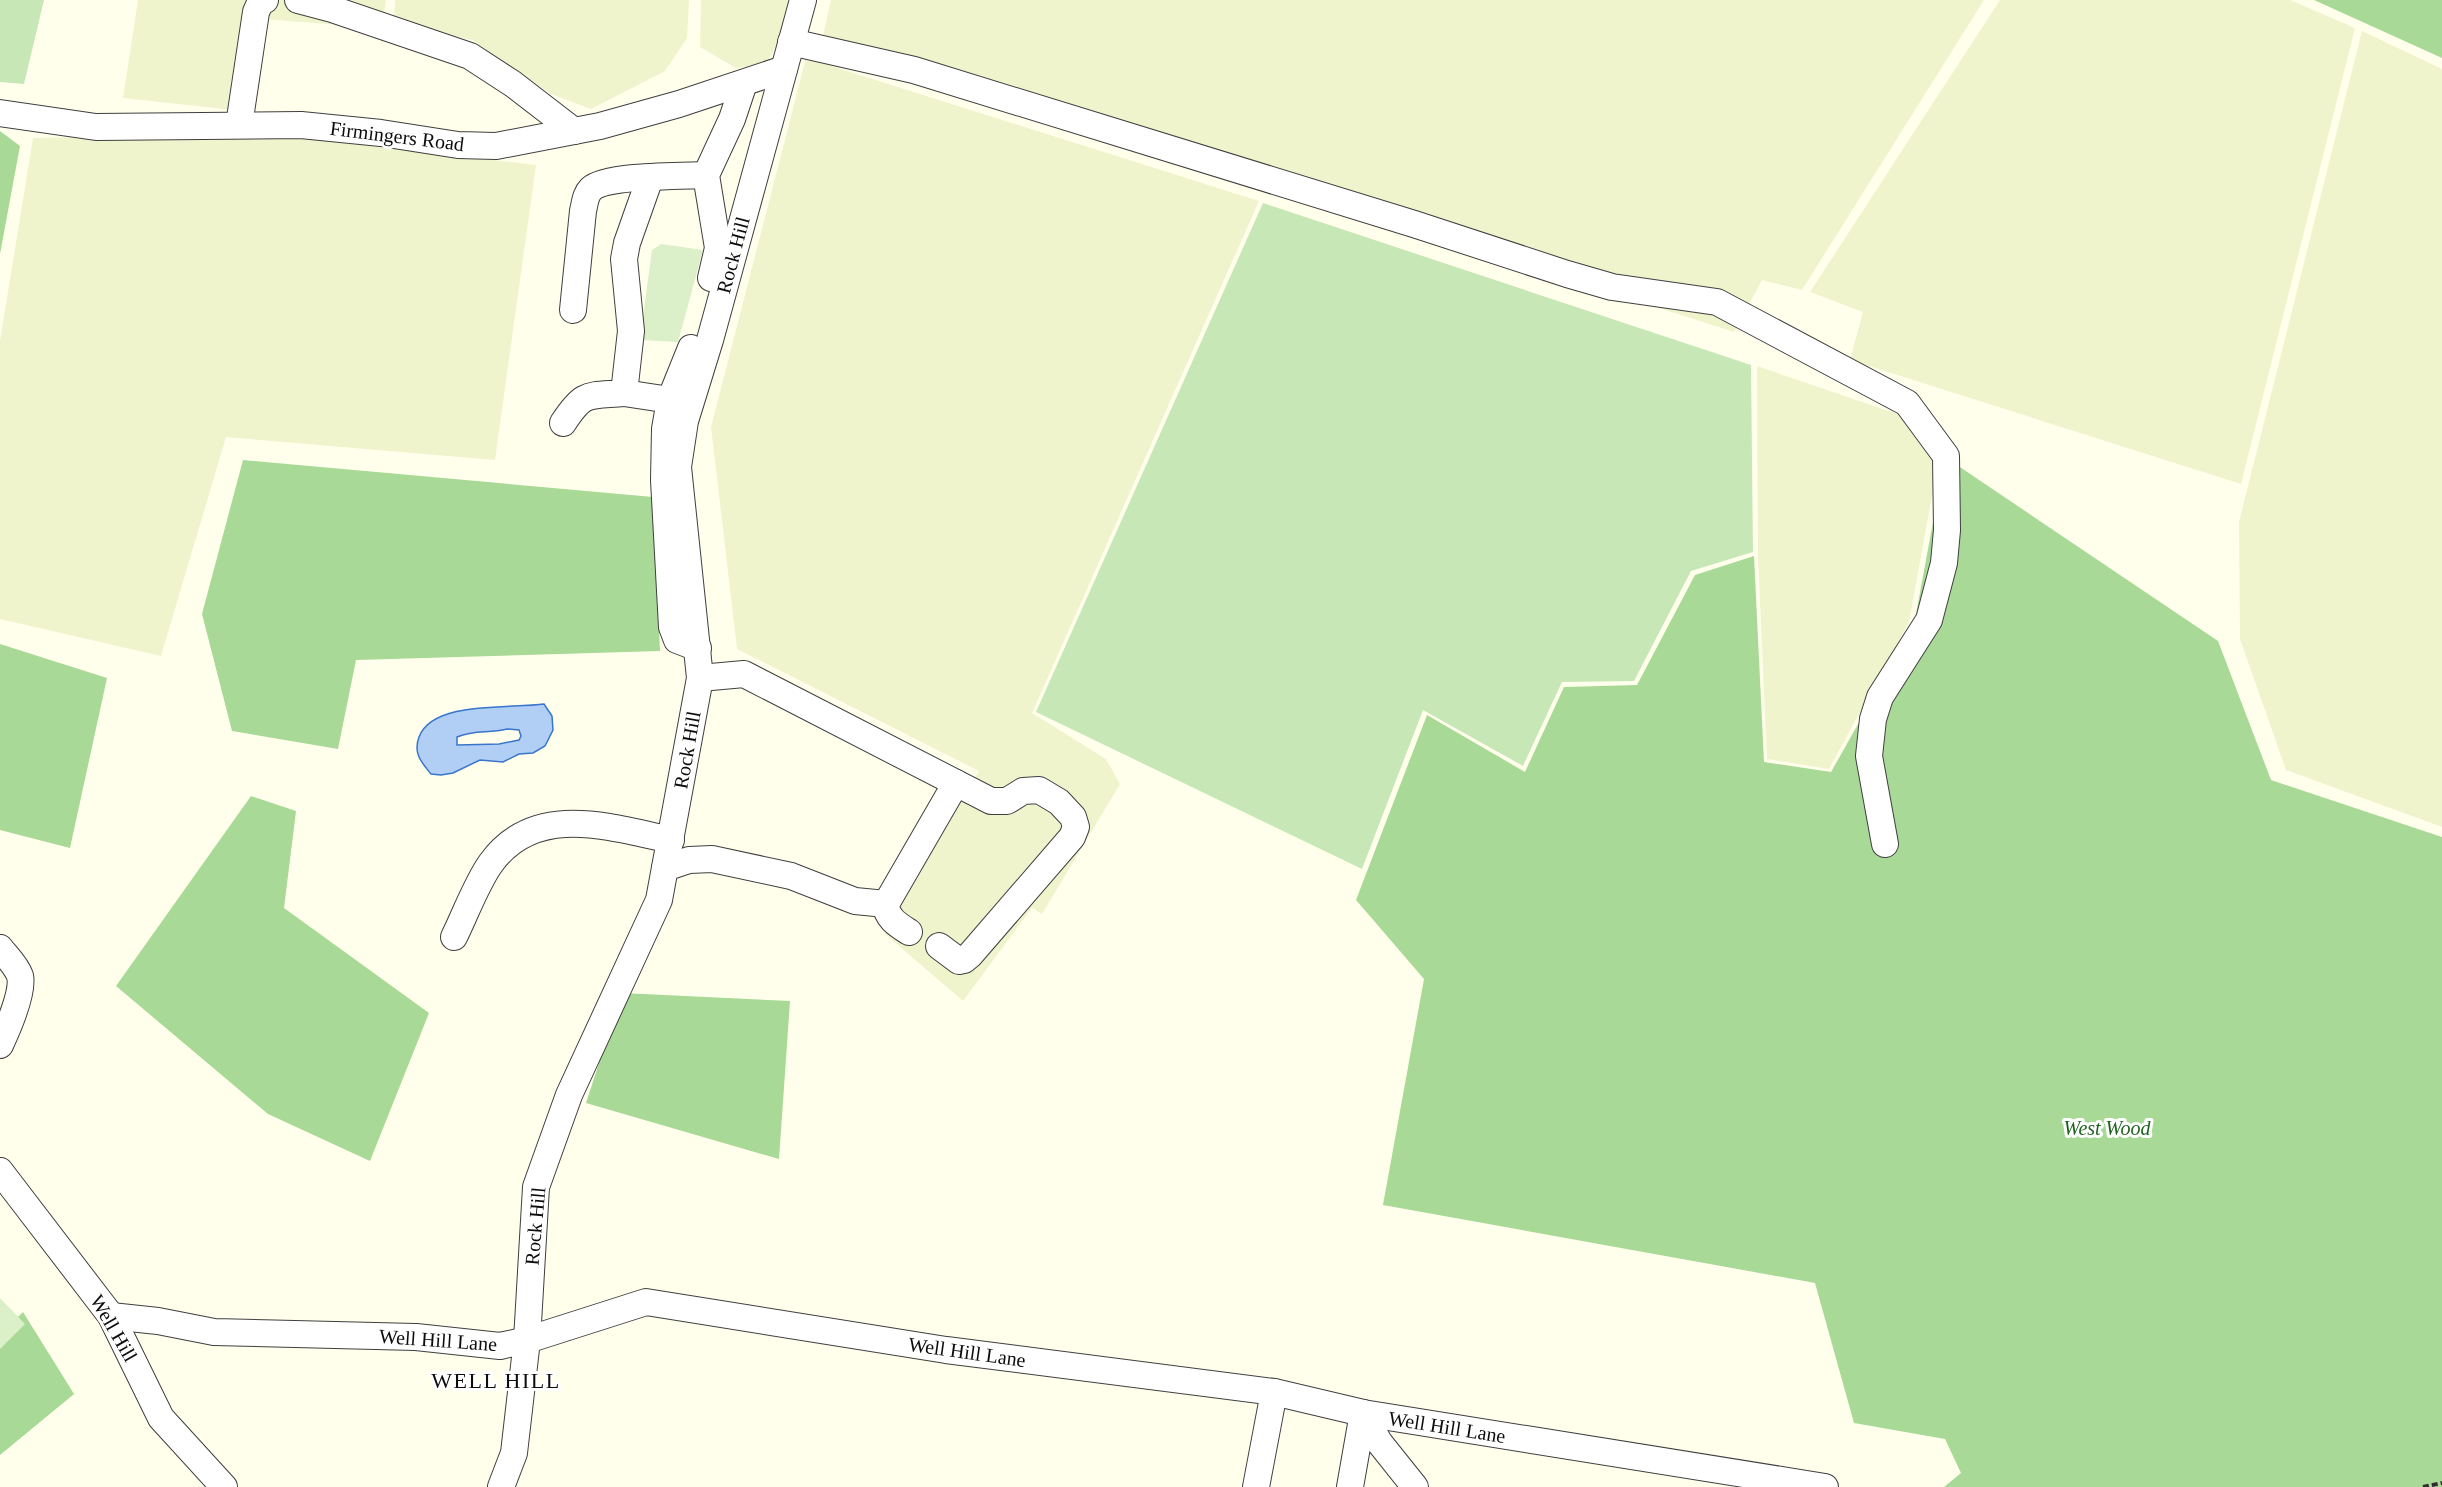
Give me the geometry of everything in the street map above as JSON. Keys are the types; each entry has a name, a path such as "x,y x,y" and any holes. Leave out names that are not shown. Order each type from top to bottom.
{"street":[{"path":"239,125 256,12 260,3 265,0"},
{"path":"298,0 332,9 470,56 513,84 574,131"},
{"name":"Rock Hill","path":"501,1487 514,1453 527,1340 536,1187 568,1095 659,900 700,678 678,467 685,421 710,340 803,0"},
{"path":"791,42 914,70 1612,287 1718,302 1907,403 1946,456 1947,530 1944,563 1929,620 1880,698 1873,719 1869,756 1885,844"},
{"name":"Firmingers Road","path":"0,113 96,127 301,125 458,145 496,146 574,131 634,116 784,69"},
{"path":"698,648 677,640 672,627 663,451 670,400 687,362 718,248 706,175 732,119 744,83"},
{"path":"573,310 586,196 592,189 608,181 706,175"},
{"path":"624,393 631,331 624,259 627,243 650,178"},
{"path":"562,423 576,403 587,396 624,393 670,400"},
{"path":"700,678 744,674 991,801 1007,801 1023,791 1039,790 1059,802 1073,817 1076,827 1072,837 964,960 959,961 939,946"},
{"path":"909,932 894,923 886,911 886,904 956,783"},
{"path":"454,937 490,863 505,847 524,834 576,822 671,840"},
{"path":"665,868 689,860 712,859 791,876 855,901 886,904"},
{"path":"0,948 14,965 21,980 20,991 0,1045"},
{"name":"Well Hill","path":"0,1172 111,1316 161,1418 224,1487"},
{"name":"Well Hill Lane","path":"111,1316 158,1321 214,1332 416,1337 500,1346 527,1340 646,1302 946,1350 1274,1392 1362,1413 1825,1487"},
{"path":"1256,1487 1274,1392"},
{"path":"1350,1487 1362,1413"},
{"path":"1362,1413 1379,1442 1415,1487"}],"path":[{"path":"2423,1487 2442,1483"}],"green space":[{"path":"0,0 44,0 24,84 0,82"},
{"path":"138,0 386,0 382,28 262,19 242,111 123,98"},
{"path":"395,0 689,0 687,38 665,71 591,109 551,94 472,40 394,22"},
{"path":"701,0 793,0 786,27 767,63 736,68 700,47"},
{"path":"831,0 1984,0 1802,290 1762,280 1734,332 822,40"},
{"path":"2000,0 2290,0 2355,28 2241,484 1850,360 1863,312 1810,292"},
{"path":"2314,0 2442,0 2442,58"},
{"path":"2362,31 2442,69 2442,827 2286,770 2240,639 2239,522"},
{"path":"806,58 1259,201 1032,713 1106,759 1120,784 1042,914 1032,908 963,1001 885,934 979,771 737,649 711,427"},
{"path":"0,131 20,146 0,254"},
{"path":"267,134 536,165 495,460 226,437 161,656 0,619 0,341 33,138"},
{"path":"1263,203 1751,365 1753,552 1691,571 1634,681 1562,682 1523,766 1423,710 1362,869 1036,712"},
{"path":"661,244 703,250 678,342 640,340 652,250"},
{"path":"1757,366 1944,430 1909,622 1829,769 1767,759 1758,557"},
{"name":"West Wood","path":"1945,457 2218,641 2271,780 2442,837 2442,1487 1944,1487 1961,1473 1945,1439 1854,1423 1815,1283 1383,1205 1424,979 1356,900 1427,715 1525,772 1564,687 1637,685 1695,575 1754,556 1764,762 1831,772 1914,625"},
{"path":"243,460 653,497 660,651 356,660 338,749 232,731 202,614"},
{"path":"0,644 107,678 70,848 0,830"},
{"path":"251,796 296,811 284,908 429,1013 370,1161 268,1114 116,986"},
{"path":"622,993 790,1001 779,1159 586,1103"},
{"path":"0,1298 25,1324 0,1349"},
{"path":"23,1312 74,1394 0,1455 0,1335"}],"water":[{"path":"544,704 552,716 553,730 545,746 533,753 519,754 503,762 480,760 453,773 441,775 431,774 419,757 417,743 419,737 427,725 440,717 474,708","holes":["519,730 521,736 519,740 499,744 457,745 457,737 476,732"]}],"district":[{"name":"WELL HILL","path":"496,1380"}]}
